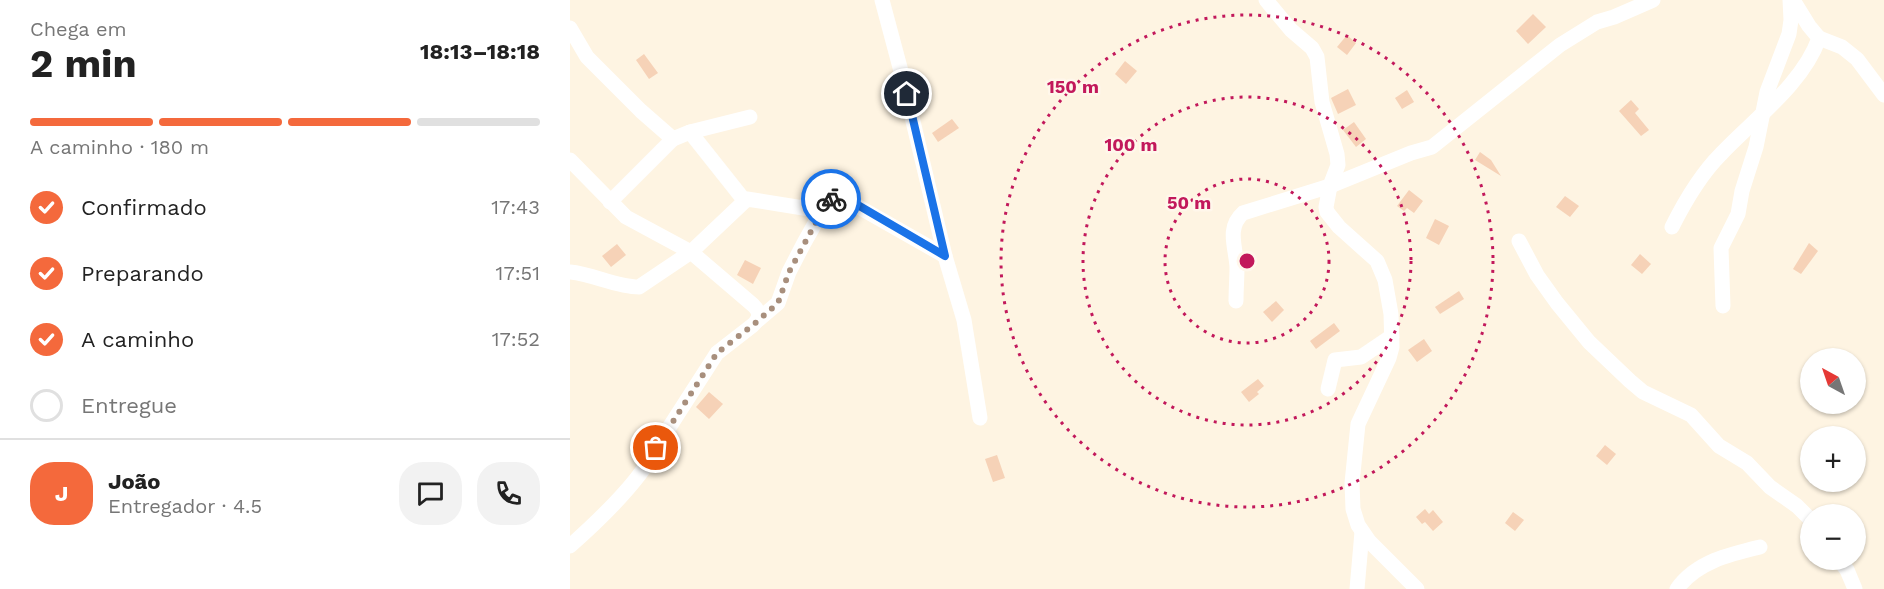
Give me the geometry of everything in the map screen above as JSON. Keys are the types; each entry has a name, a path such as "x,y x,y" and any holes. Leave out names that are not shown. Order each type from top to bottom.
{"street":[{"path":"882,0 945,256 964,320 980,418"},
{"path":"1266,0 1291,30 1316,52 1322,102 1338,165 1330,186 1326,207 1330,218 1371,255 1382,270 1388,294 1392,347 1360,420 1356,437 1353,509 1362,532 1382,556 1417,589"},
{"path":"1236,301 1237,267 1233,230 1243,213 1330,186 1390,161 1432,147 1560,45 1597,22 1653,0"},
{"path":"1792,0 1819,38 1842,47 1857,60 1884,94"},
{"path":"1723,306 1721,248 1738,214 1771,76 1789,34 1792,0"},
{"path":"570,28 587,57 673,140"},
{"path":"1672,227 1682,208 1719,155 1762,113 1809,61 1819,38"},
{"path":"610,202 673,140 690,132 750,117"},
{"path":"690,132 744,200"},
{"path":"570,160 610,202 636,224 691,252 757,309 758,320"},
{"path":"570,546 594,525 649,463 656,448 717,353 778,303 789,272 822,211 833,196 839,194 945,256"},
{"path":"570,272 585,273 613,283 637,288 691,252 744,200 749,198 822,211"},
{"path":"1518,241 1537,275 1557,303 1589,342 1630,381 1643,392 1691,415 1719,446 1746,464 1770,487 1800,509"},
{"path":"1328,389 1335,360 1353,360 1361,357 1392,336"},
{"path":"1357,589 1362,532"},
{"path":"1677,589 1694,570 1704,564 1760,547"},
{"path":"1847,570 1855,589"}],"building":[{"path":"1533,14 1546,27 1528,44 1516,31"},
{"path":"1347,35 1356,43 1347,55 1337,47"},
{"path":"644,54 658,73 649,79 636,60"},
{"path":"1125,61 1137,71 1126,84 1115,74"},
{"path":"1348,89 1356,105 1338,114 1331,98"},
{"path":"1407,90 1414,102 1402,109 1395,98"},
{"path":"1631,100 1639,109 1635,113 1649,130 1641,136 1619,111"},
{"path":"952,119 959,128 938,142 932,133"},
{"path":"1354,122 1366,139 1356,147 1343,130"},
{"path":"1480,152 1491,160 1501,176 1475,160"},
{"path":"1409,190 1423,201 1414,213 1407,208 1404,211 1397,206"},
{"path":"1565,196 1579,206 1570,217 1556,207"},
{"path":"1435,219 1449,226 1439,245 1426,238"},
{"path":"1809,243 1818,251 1801,274 1793,269"},
{"path":"617,244 626,255 611,267 602,256"},
{"path":"1640,254 1651,264 1642,274 1631,265"},
{"path":"745,260 761,268 753,284 737,275"},
{"path":"1459,291 1464,299 1440,314 1435,307"},
{"path":"1276,301 1284,310 1272,322 1263,312"},
{"path":"1334,323 1340,331 1316,349 1310,341"},
{"path":"1424,339 1432,351 1417,362 1408,350"},
{"path":"1258,379 1264,386 1257,392 1259,394 1249,402 1241,392"},
{"path":"709,392 723,404 709,419 696,407"},
{"path":"1605,445 1616,454 1607,465 1596,456"},
{"path":"997,455 1005,478 993,482 985,459"},
{"path":"1425,509 1429,514 1433,510 1443,522 1433,531 1425,522 1422,524 1416,517"},
{"path":"1513,512 1524,520 1515,531 1505,523"}],"way so far":[{"path":"656,448 717,353 778,303 789,272 822,211 831,199"}],"route":[{"path":"831,199 839,194 945,256 907,94"}]}
